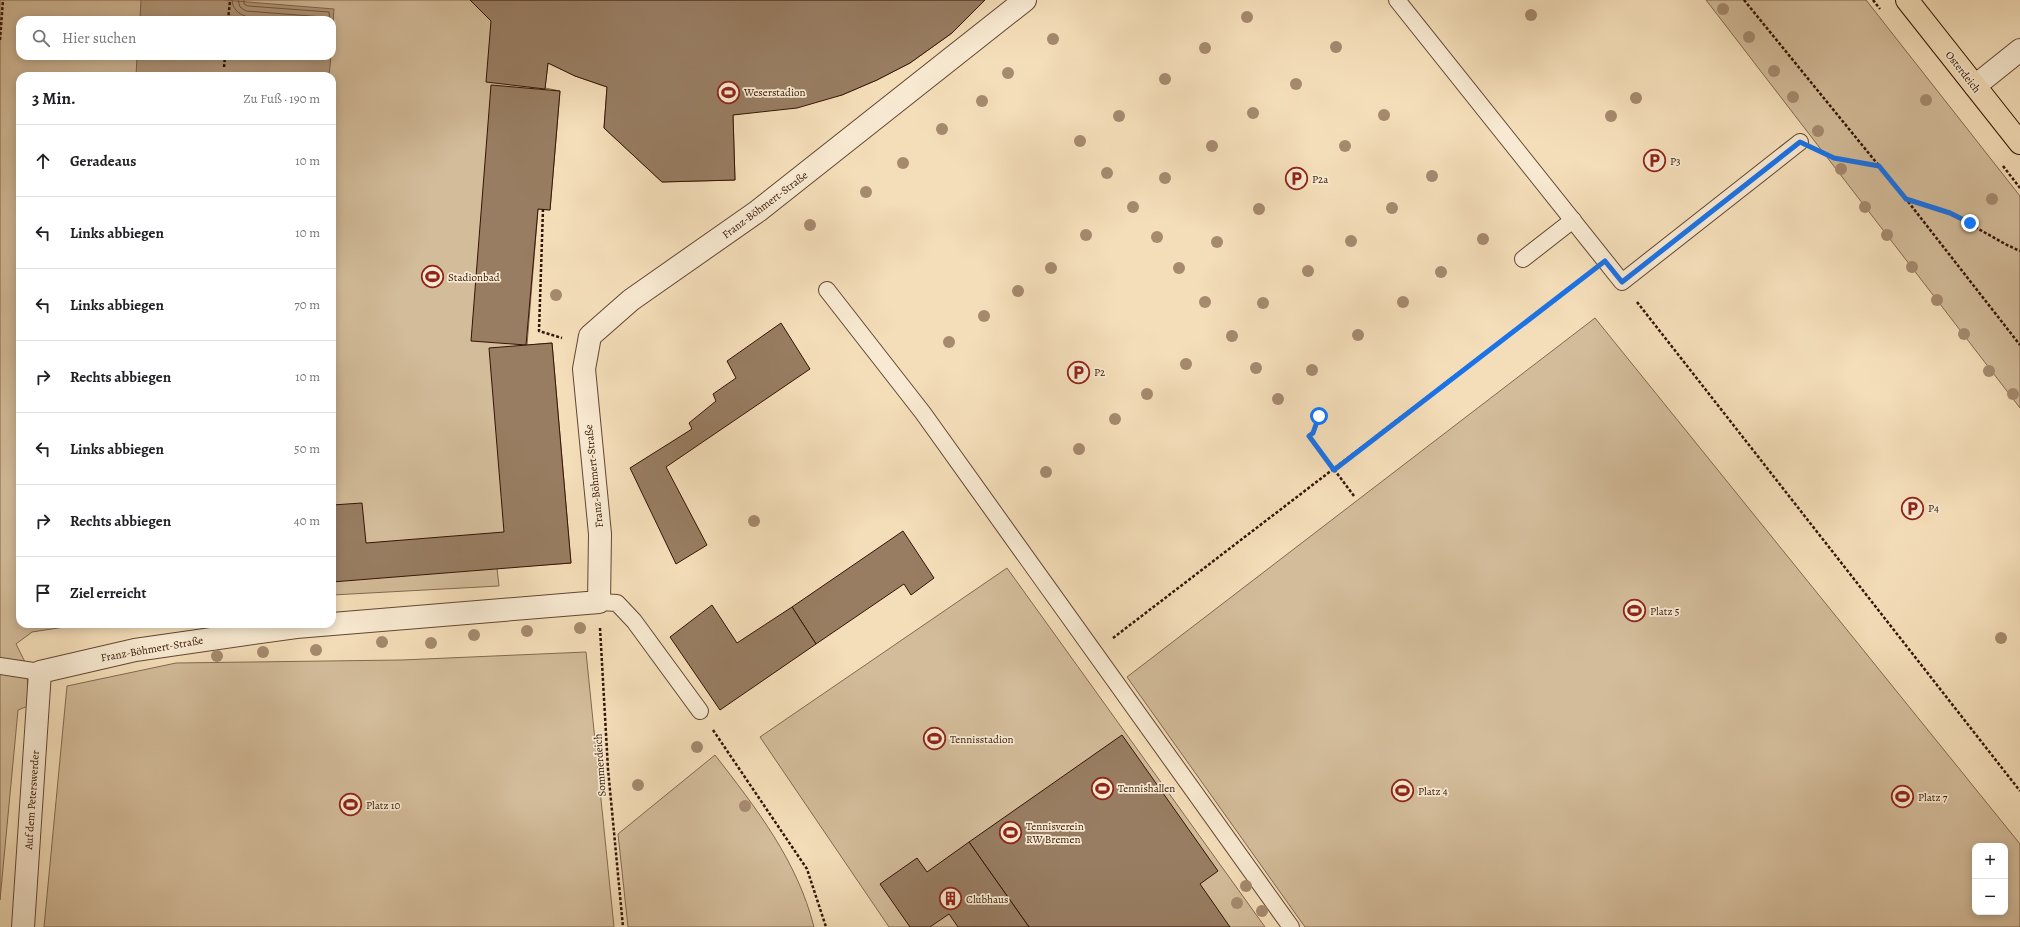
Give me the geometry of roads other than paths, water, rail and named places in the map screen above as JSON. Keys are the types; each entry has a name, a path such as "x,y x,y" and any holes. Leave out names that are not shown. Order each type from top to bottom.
{"main road":[{"name":"Osterdeich","path":"1907,0 2020,143"}],"street":[{"name":"Franz-Böhmert-Straße","path":"336,624 599,602 600,534 584,369 590,336 631,300 758,211 1025,0"},
{"path":"1975,86 2020,50"},
{"name":"Franz-Böhmert-Straße","path":"40,672 135,650 289,628"},
{"name":"Auf dem Peterswerder","path":"23,927 40,672"}],"lane":[{"path":"1397,0 1622,282 1800,142"},
{"path":"1523,260 1573,220"},
{"path":"827,290 923,413 1291,927"},
{"path":"599,602 617,603 634,621 700,711"},
{"path":"0,666 40,672"}],"water":[{"path":"141,0 223,0 334,9 334,16 140,16"},
{"path":"137,60 331,60 329,72 136,72"}],"place":[{"name":"Weserstadion","path":"728,92"},
{"name":"P3","path":"1655,161"},
{"name":"P2a","path":"1297,179"},
{"name":"Stadionbad","path":"432,277"},
{"name":"P2","path":"1078,372"},
{"name":"P4","path":"1913,508"},
{"name":"Platz 5","path":"1635,611"},
{"name":"Tennisstadion","path":"935,739"},
{"name":"Tennishallen","path":"1103,788"},
{"name":"Platz 4","path":"1403,791"},
{"name":"Platz 7","path":"1903,797"},
{"name":"Platz 10","path":"351,805"},
{"name":"Tennisverein RW Bremen","path":"1010,832"},
{"name":"Clubhaus","path":"950,899"}]}
